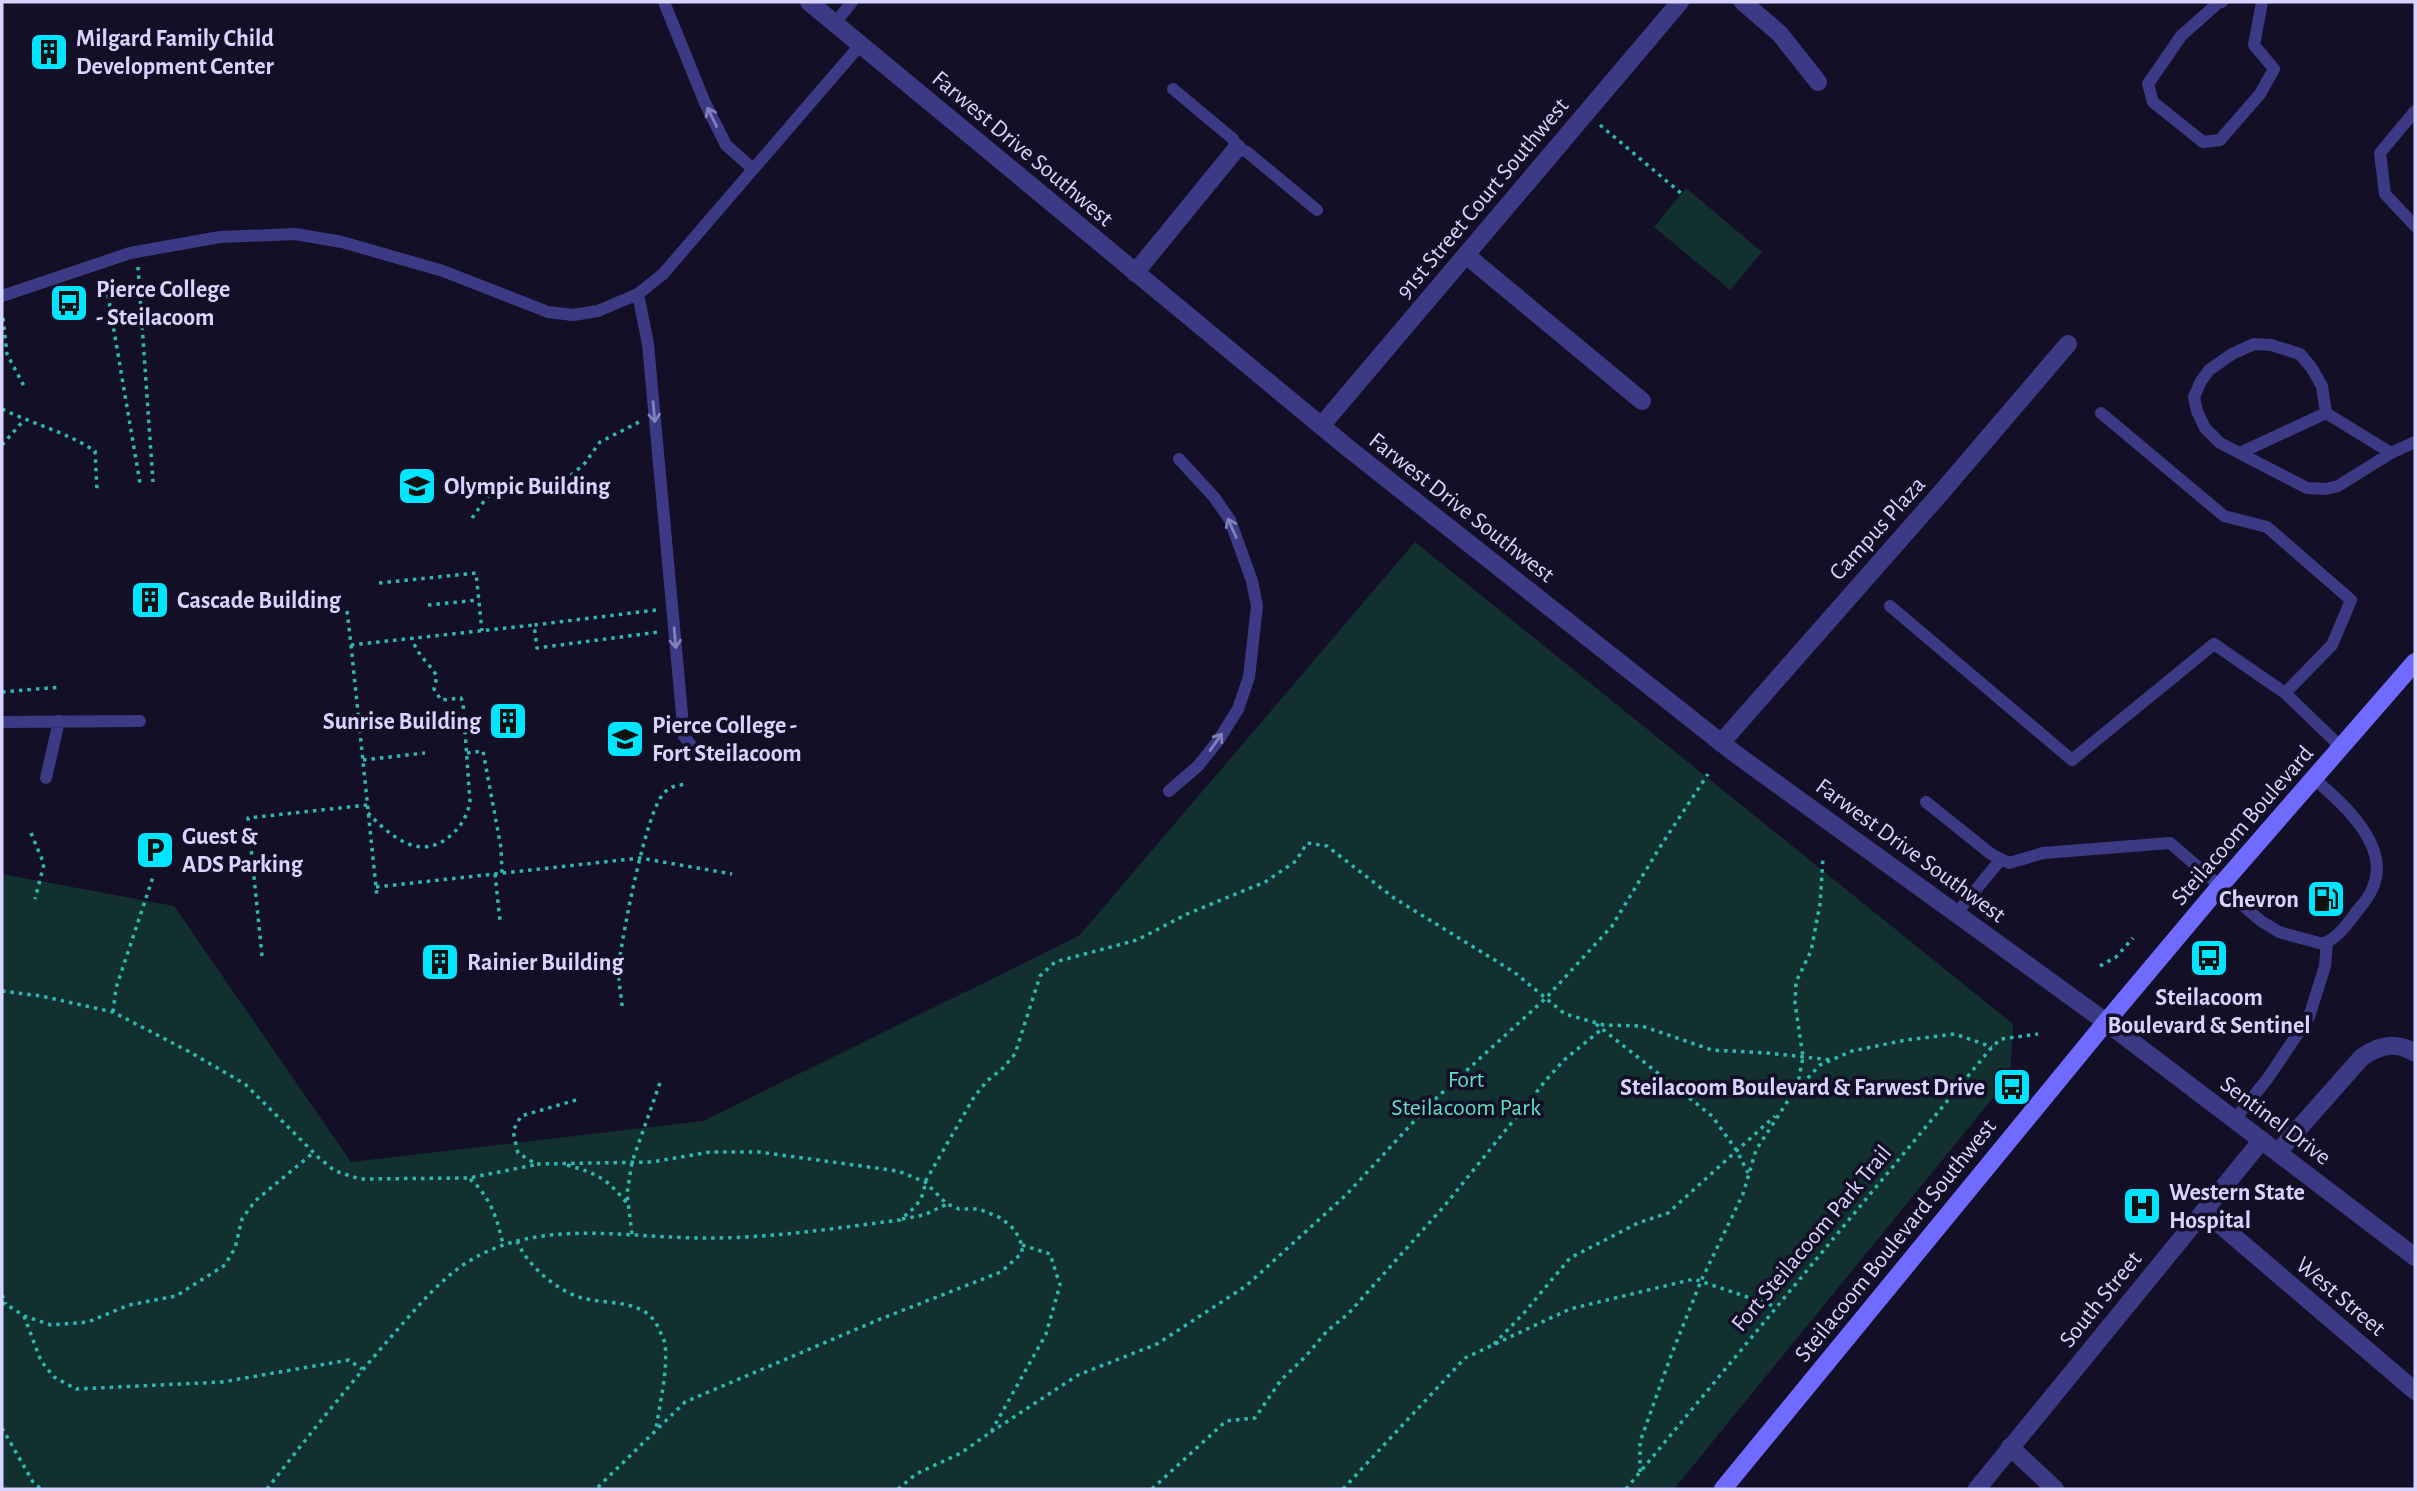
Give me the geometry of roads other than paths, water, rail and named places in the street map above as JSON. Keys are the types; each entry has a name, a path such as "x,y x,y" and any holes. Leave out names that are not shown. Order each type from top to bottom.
{"main road":[{"name":"Steilacoom Boulevard","path":"2106,1022 2415,662"},
{"name":"Steilacoom Boulevard Southwest","path":"1723,1489 2106,1022"}],"street":[{"name":"Farwest Drive Southwest","path":"809,2 1321,426 1721,743 2106,1022"},
{"name":"91st Street Court Southwest","path":"1321,426 1680,2"},
{"path":"1743,2 1780,34 1818,82"},
{"path":"1135,273 1237,148"},
{"path":"1466,255 1642,401"},
{"name":"Campus Plaza","path":"1721,743 2068,344"},
{"name":"Sentinel Drive","path":"2106,1022 2415,1257"},
{"path":"2278,1152 2362,1057 2377,1047 2395,1045 2415,1053"},
{"name":"South Street","path":"1977,1489 2262,1140"},
{"name":"West Street","path":"2204,1211 2415,1391"},
{"path":"2010,1447 2055,1489"}],"lane":[{"path":"664,2 705,103 726,145 753,169"},
{"path":"835,23 852,2"},
{"path":"2222,2 2181,36 2148,84 2153,102 2203,142 2220,140 2260,94 2274,69 2254,45 2262,2"},
{"path":"2,296 137,251 220,237 295,234 342,242 443,271 548,312 573,315 598,311 638,294 663,274 861,44"},
{"path":"1173,89 1233,139 1237,148 1247,152 1317,211"},
{"path":"2415,111 2380,153 2385,194 2415,226"},
{"path":"638,294 648,344 684,736 693,748"},
{"path":"2391,453 2326,413 2322,386 2311,367 2300,354 2271,345 2254,344 2209,370 2194,397 2205,428 2220,443 2307,488 2326,489 2338,486 2391,453 2415,442"},
{"path":"2101,413 2224,516 2267,527 2351,600 2332,645 2286,693"},
{"path":"2240,453 2326,413"},
{"path":"1169,791 1198,766 1238,709 1249,677 1257,606 1252,580 1230,520 1214,497 1178,459"},
{"path":"1889,606 2072,760 2214,644 2286,693 2342,748"},
{"path":"46,778 60,721"},
{"path":"2,722 140,721"},
{"path":"1926,802 1990,854 2009,863 2043,853 2170,843 2261,921 2279,932 2323,944 2339,934 2364,902 2374,887 2377,871 2375,855 2354,816 2314,779"},
{"path":"1956,914 2001,859"},
{"path":"2235,1119 2268,1078 2309,1017 2325,966 2327,942"}],"place":[{"name":"Milgard Family Child Development Center","path":"49,52"},
{"name":"Pierce College - Steilacoom","path":"69,303"},
{"name":"Olympic Building","path":"417,486"},
{"name":"Cascade Building","path":"150,600"},
{"name":"Sunrise Building","path":"508,721"},
{"name":"Pierce College - Fort Steilacoom","path":"625,739"},
{"name":"Guest & ADS Parking","path":"155,850"},
{"name":"Chevron","path":"2326,899"},
{"name":"Steilacoom Boulevard & Sentinel","path":"2209,958"},
{"name":"Rainier Building","path":"440,962"},
{"name":"Steilacoom Boulevard & Farwest Drive","path":"2012,1087"},
{"name":"Western State Hospital","path":"2142,1206"}],"park label":[{"name":"Fort Steilacoom Park","path":"1466,1093"}]}
